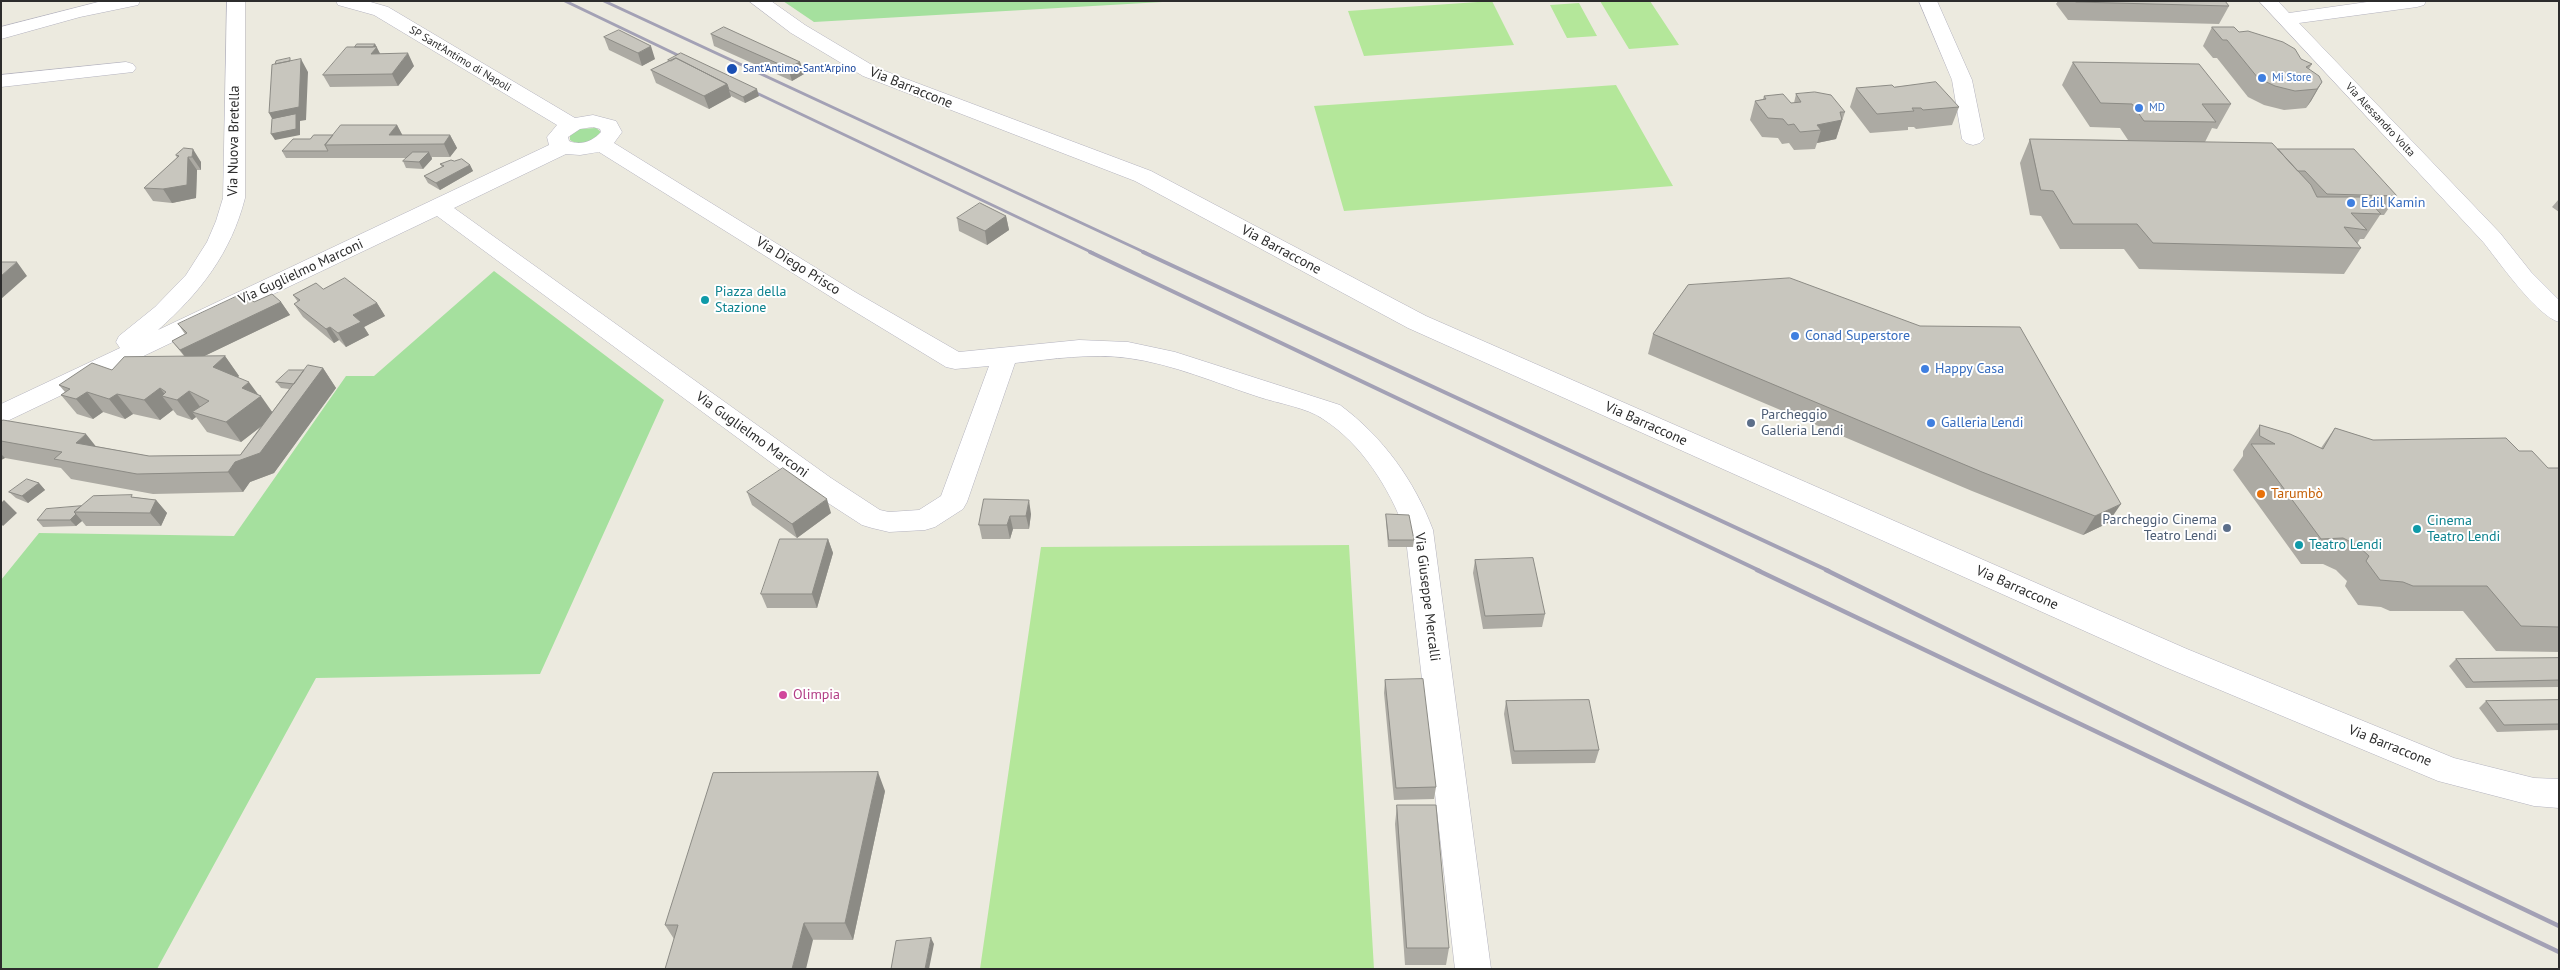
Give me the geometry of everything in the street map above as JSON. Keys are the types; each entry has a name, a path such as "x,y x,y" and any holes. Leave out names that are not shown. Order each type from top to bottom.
{"street":[{"path":"1,33 77,12 131,1"},
{"name":"Via Nuova Bretella","path":"90,373 168,310 206,264 229,222 234,198 236,1"},
{"name":"SP Sant'Antimo di Napoli","path":"345,1 381,11 572,125"},
{"name":"Via Barraccone","path":"758,1 798,29 870,72 1143,176 1416,322 2176,658 2450,771 2534,792 2559,794"},
{"path":"1928,1 1962,80 1973,139"},
{"name":"Via Alessandro Volta","path":"2268,1 2492,238 2523,277 2559,314"},
{"path":"2285,19 2417,1"},
{"path":"1,81 126,68"},
{"path":"594,121 609,125 612,132 600,143 577,149 563,147 559,144 557,137 572,125 594,121"},
{"name":"Via Diego Prisco","path":"600,143 847,297 955,361 1005,356"},
{"name":"Via Guglielmo Marconi","path":"1,415 563,147"},
{"name":"Via Guglielmo Marconi","path":"439,207 821,485 872,518 889,522 926,520 953,502 1005,356"},
{"name":"Via Alessandro Volta","path":"2492,238 2521,263 2559,289"},
{"name":"Via Giuseppe Mercalli","path":"1005,356 1079,348 1128,350 1166,358 1331,411 1350,423 1363,436 1411,506 1419,530 1473,969"}],"green space":[{"path":"783,1 1180,1 814,22"},
{"path":"1492,1 1514,45 1364,56 1348,11"},
{"path":"1600,1 1650,1 1679,45 1629,49"},
{"path":"1579,3 1597,36 1567,38 1550,5"},
{"path":"1616,85 1673,186 1344,211 1314,106"},
{"path":"596,128 600,131 600,135 589,141 578,143 570,140 570,135 579,129"},
{"path":"494,271 664,400 540,674 316,678 157,969 1,969 1,580 39,533 234,536 346,376 374,376"},
{"path":"1349,545 1374,969 980,969 1041,547"}],"building":[{"path":"2225,1 2229,6 2076,2"},
{"path":"724,27 800,62 788,68 711,34"},
{"path":"2212,27 2234,27 2239,32 2248,31 2283,42 2295,49 2301,59 2312,64 2306,67 2319,76 2322,82 2317,89 2295,91 2275,86 2258,78 2227,40 2223,40"},
{"path":"619,30 651,46 638,53 604,37"},
{"path":"357,44 375,44 373,47 355,47"},
{"path":"347,47 377,47 371,54 408,53 392,74 323,75"},
{"path":"681,53 757,89 743,97 729,90 727,84 676,58 671,61 668,60"},
{"path":"290,58 290,61 275,64 276,61"},
{"path":"676,58 727,84 704,96 651,70"},
{"path":"301,59 299,107 269,113 272,65"},
{"path":"2073,62 2199,64 2231,104 2202,104 2216,122 2144,121 2132,104 2101,103"},
{"path":"1936,82 1959,107 1923,110 1921,108 1912,108 1914,111 1877,114 1856,88 1892,85 1894,87"},
{"path":"1815,92 1831,95 1845,112 1840,112 1842,120 1817,125 1821,130 1800,132 1794,124 1788,125 1783,119 1768,118 1755,101 1766,99 1764,96 1783,94 1791,103 1801,102 1796,94"},
{"path":"296,114 296,129 271,134 272,119"},
{"path":"341,125 397,125 389,135 450,135 444,144 325,145"},
{"path":"314,135 333,135 325,145 328,151 282,151 293,139 310,139"},
{"path":"2030,139 2272,143 2311,185 2317,197 2365,197 2381,214 2351,213 2367,230 2344,227 2361,248 2153,243 2137,224 2073,224 2053,191 2041,190"},
{"path":"184,148 193,149 192,157 188,157 187,185 163,189 144,188 179,156 176,155"},
{"path":"2278,149 2354,149 2397,196 2327,194 2305,171 2298,171"},
{"path":"413,152 429,152 419,162 403,161"},
{"path":"462,159 470,165 436,183 424,176 444,166 440,164"},
{"path":"980,203 1006,216 985,231 957,218"},
{"path":"1,262 17,262 1,276"},
{"path":"345,278 377,303 353,315 361,322 338,333 330,327 326,329 294,304 300,300 293,295 316,283 323,289"},
{"name":"Galleria Lendi","path":"1790,278 1920,326 2020,327 2121,504 2095,516 1982,472 1653,334 1688,285"},
{"path":"244,293 254,302 272,294 281,302 180,350 172,341 187,333 178,324"},
{"path":"225,356 213,367 249,382 242,388 261,396 226,422 192,412 209,401 189,391 177,400 162,396 166,392 160,388 144,400 117,394 109,399 87,392 76,399 61,395 70,389 59,385 92,363 112,370 124,357"},
{"path":"308,365 323,368 260,453 235,462 228,472 137,474 54,459 62,452 1,441 1,421 3,420 86,434 76,443 149,456 240,455"},
{"path":"289,370 304,370 294,384 276,382"},
{"name":"Cinema Teatro Lendi","path":"2260,425 2290,434 2323,449 2335,428 2373,440 2506,438 2519,451 2532,451 2548,468 2559,468 2559,627 2521,626 2487,586 2413,586 2403,582 2380,580 2366,561 2369,556 2357,545 2343,538 2321,539 2251,444 2275,444 2260,436"},
{"path":"783,468 827,499 792,524 747,492"},
{"path":"27,479 39,483 22,496 9,492"},
{"path":"132,495 131,497 156,500 150,513 74,512 93,496"},
{"path":"984,499 1029,500 1026,516 1010,516 1007,525 979,525"},
{"path":"81,506 74,512 76,514 70,520 37,520 46,509"},
{"path":"1386,514 1409,515 1414,540 1389,540"},
{"path":"780,539 828,539 812,594 761,594"},
{"path":"1533,558 1545,614 1485,616 1475,560"},
{"path":"2559,658 2559,680 2473,682 2456,659"},
{"path":"1423,679 1436,787 1396,788 1385,680"},
{"path":"1589,700 1599,750 1514,751 1506,701"},
{"path":"2559,700 2559,724 2504,725 2486,701"},
{"path":"878,772 845,923 804,923 792,969 665,969 678,925 665,925 713,773"},
{"path":"1397,805 1436,805 1449,948 1407,948"},
{"path":"931,938 925,969 891,969 896,941"}],"railway":[{"path":"565,1 690,61"},
{"path":"604,1 1146,253"},
{"path":"746,88 1093,253"},
{"path":"1090,252 1760,571"},
{"path":"1143,252 1829,571"},
{"path":"1757,570 2559,952"},
{"path":"1826,570 2303,804 2559,926"}],"place":[{"name":"Sant'Antimo-Sant'Arpino","path":"732,69"},
{"name":"Mi Store","path":"2262,78"},
{"name":"MD","path":"2139,108"},
{"name":"Edil Kamin","path":"2351,203"},
{"name":"Piazza della Stazione","path":"705,300"},
{"name":"Conad Superstore","path":"1795,336"},
{"name":"Happy Casa","path":"1925,369"},
{"name":"Parcheggio Galleria Lendi","path":"1751,423"},
{"name":"Galleria Lendi","path":"1931,423"},
{"name":"Tarumbò","path":"2261,494"},
{"name":"Parcheggio Cinema Teatro Lendi","path":"2227,528"},
{"name":"Cinema Teatro Lendi","path":"2417,529"},
{"name":"Teatro Lendi","path":"2299,545"},
{"name":"Olimpia","path":"783,695"}]}
